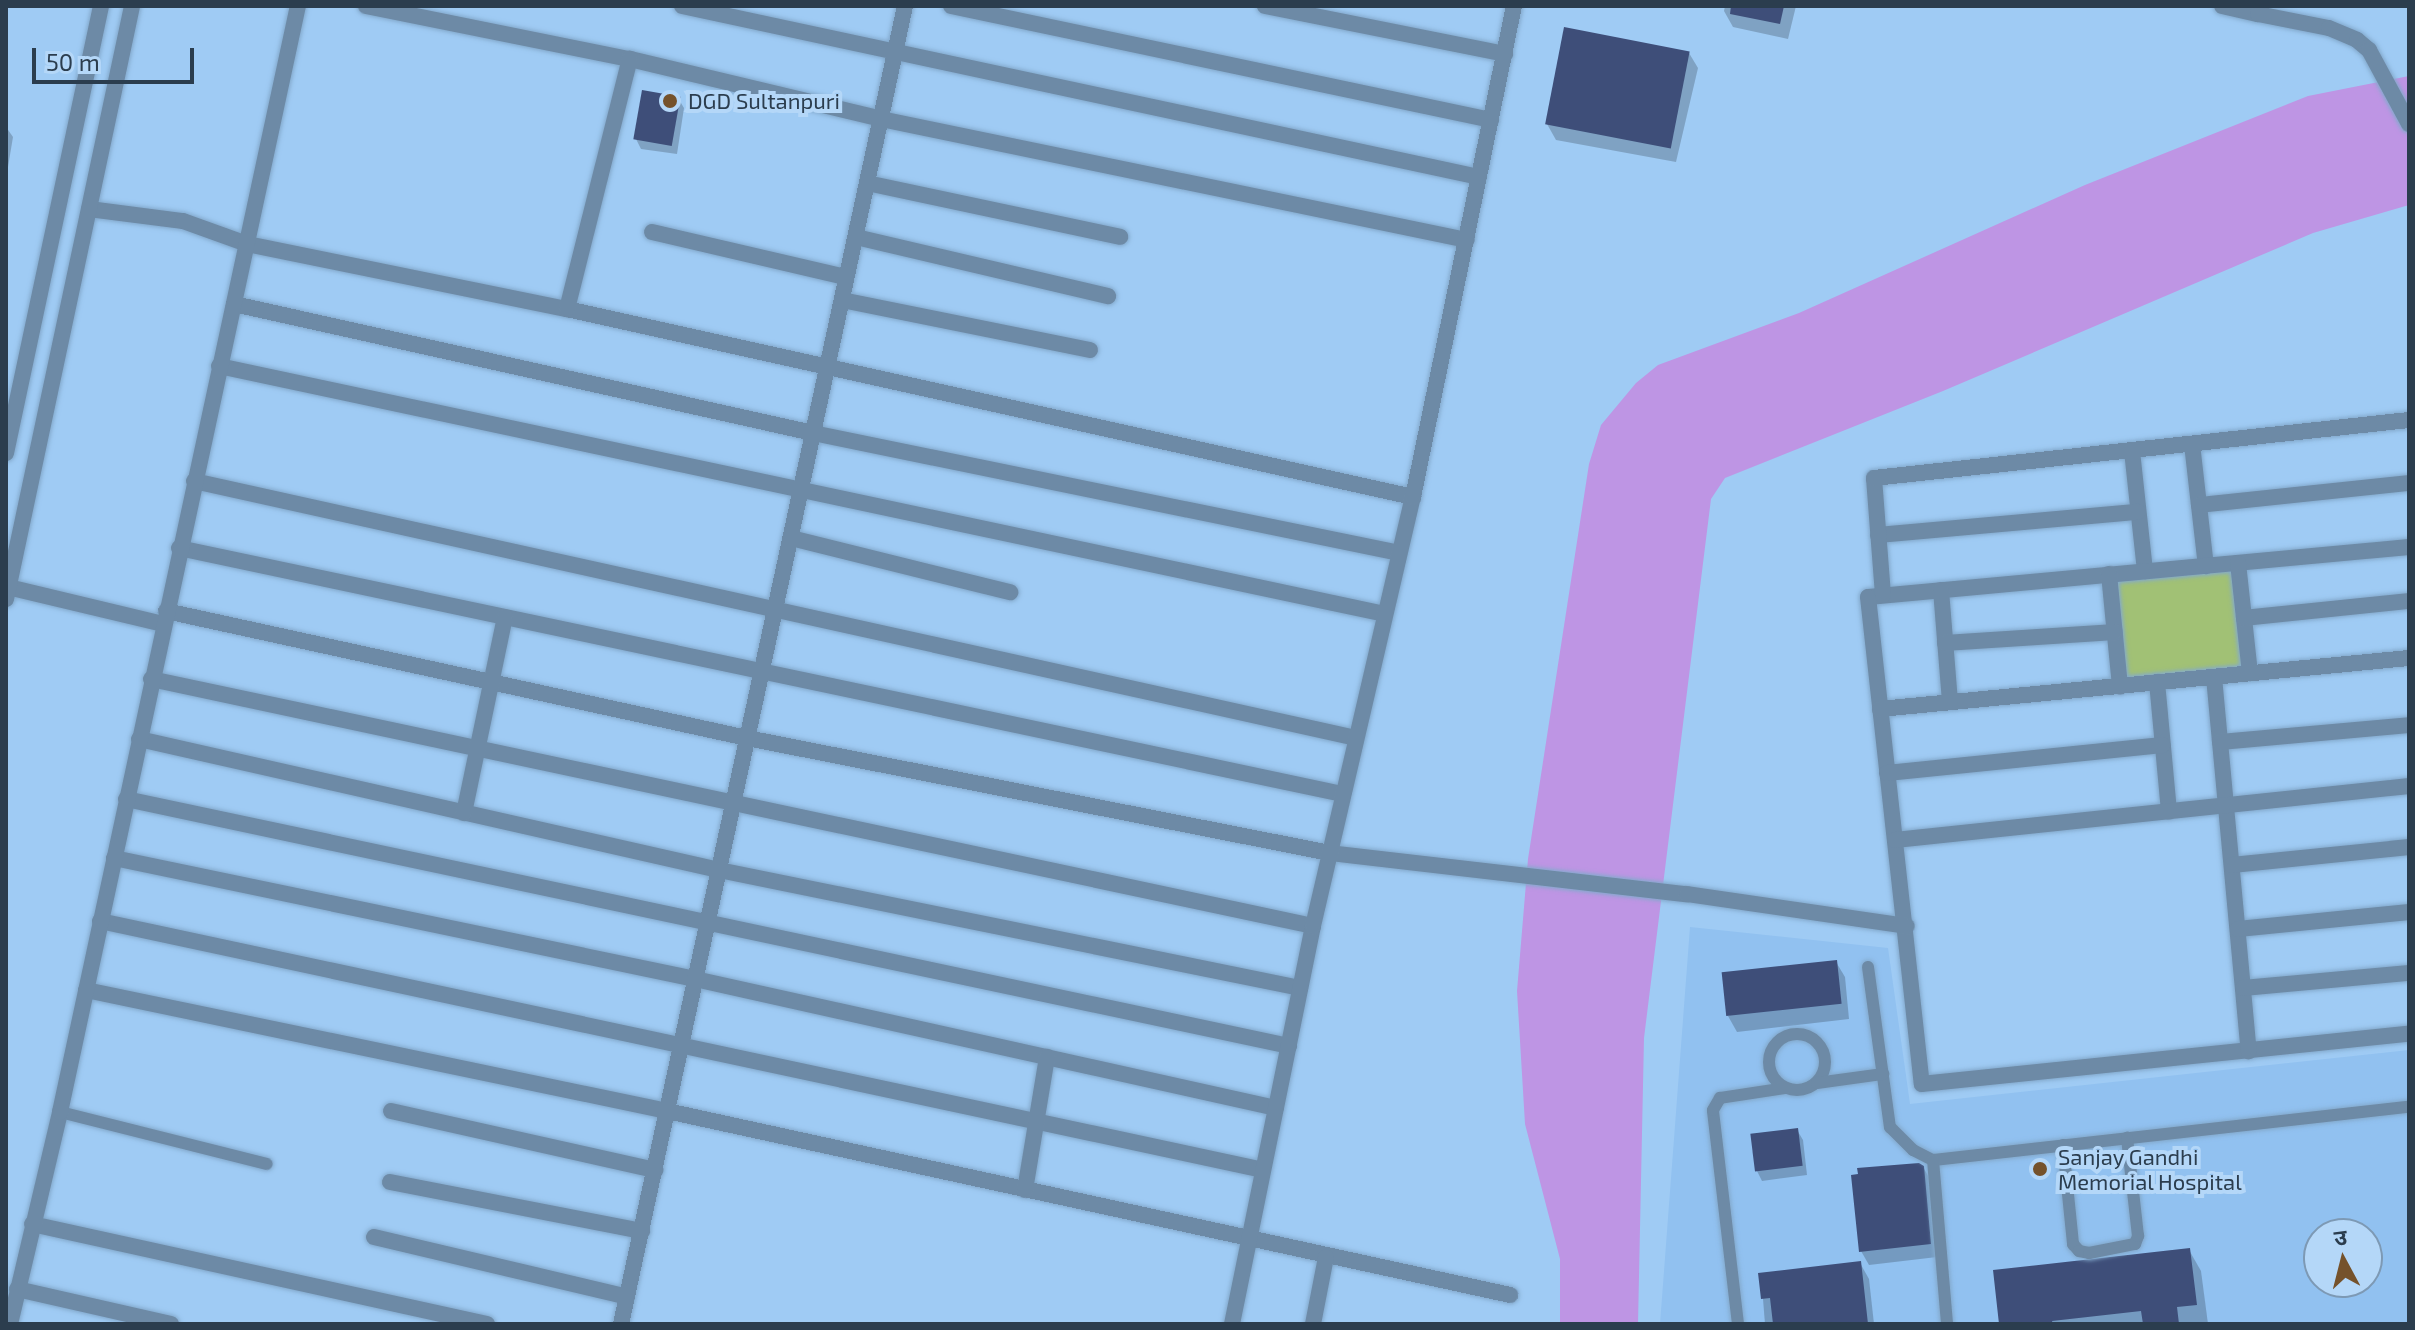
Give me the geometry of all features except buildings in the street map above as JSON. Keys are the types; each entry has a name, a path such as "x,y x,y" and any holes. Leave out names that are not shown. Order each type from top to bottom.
{"street":[{"path":"6,453 101,6"},
{"path":"132,6 7,593 164,617 747,738 1330,853 1687,894 1907,926"},
{"path":"10,1324 60,1112 164,617 298,6"},
{"path":"366,6 630,59 881,119 1467,240"},
{"path":"682,6 1479,177"},
{"path":"621,1324 905,6"},
{"path":"951,6 1491,120"},
{"path":"1265,6 1505,54"},
{"path":"1232,1324 1313,926 1413,497 1514,6"},
{"path":"2222,6 2259,10 2349,36 2369,50 2409,124"},
{"path":"567,309 630,59"},
{"path":"867,183 1120,237"},
{"path":"89,209 183,221 247,244 567,309 1413,497"},
{"path":"652,232 846,277"},
{"path":"856,237 1108,296"},
{"path":"842,300 1090,350"},
{"path":"234,304 813,433 1399,553"},
{"path":"219,366 1385,614"},
{"path":"1883,595 1874,478 2409,420"},
{"path":"2192,444 2206,566"},
{"path":"2132,451 2145,571"},
{"path":"194,481 774,612 1356,738"},
{"path":"2199,505 2409,483"},
{"path":"1878,535 2138,512"},
{"path":"791,538 1010,592"},
{"path":"2409,547 1868,597 1907,926 1922,1084 2409,1034"},
{"path":"179,548 1342,794"},
{"path":"2238,563 2250,673"},
{"path":"2109,574 2120,686"},
{"path":"1941,590 1950,702"},
{"path":"2244,618 2409,601"},
{"path":"464,813 505,617"},
{"path":"1945,643 2115,632"},
{"path":"1880,709 2409,658"},
{"path":"2214,677 2249,1051"},
{"path":"151,679 1313,926"},
{"path":"2157,682 2169,811"},
{"path":"2220,742 2409,725"},
{"path":"139,739 719,870 1300,988"},
{"path":"1887,773 2163,745"},
{"path":"1895,840 2409,786"},
{"path":"126,799 1289,1046"},
{"path":"2232,865 2409,847"},
{"path":"114,858 695,979 1276,1108"},
{"path":"2238,929 2409,912"},
{"path":"100,921 682,1043 1263,1170"},
{"path":"2243,988 2409,973"},
{"path":"86,990 667,1111 1249,1241 1510,1295"},
{"path":"1025,1190 1047,1057"},
{"path":"391,1111 655,1170"},
{"path":"390,1182 642,1231"},
{"path":"32,1224 487,1324"},
{"path":"374,1237 627,1297"},
{"path":"1313,1324 1326,1257"},
{"path":"17,1289 171,1324"}],"lane":[{"path":"1868,967 1890,1127 1913,1150 1933,1160 2409,1107"},
{"path":"1785,1088 1773,1078 1770,1057 1782,1038 1796,1034 1812,1037 1824,1050 1826,1067 1817,1083"},
{"path":"1738,1324 1713,1110 1720,1098 1785,1088 1802,1091 1817,1083 1883,1074"},
{"path":"60,1112 267,1164"},
{"path":"2063,1145 2073,1244 2079,1251 2089,1253 2135,1244 2127,1138"},
{"path":"1933,1160 1947,1324"}],"shaded area":[{"path":"2409,76 2409,205 2313,233 1943,391 1725,478 1711,499 1644,1038 1638,1324 1560,1324 1560,1259 1525,1124 1517,991 1528,859 1589,464 1601,425 1636,383 1658,365 1799,313 2085,185 2308,96"},
{"name":"Sanjay Gandhi Memorial Hospital","path":"1690,927 1888,948 1910,1104 2409,1050 2409,1324 1660,1324"}],"green space":[{"path":"2234,569 2244,668 2122,681 2112,582"}],"place":[{"name":"DGD Sultanpuri","path":"670,101"},
{"name":"Sanjay Gandhi Memorial Hospital","path":"2040,1169"}]}
